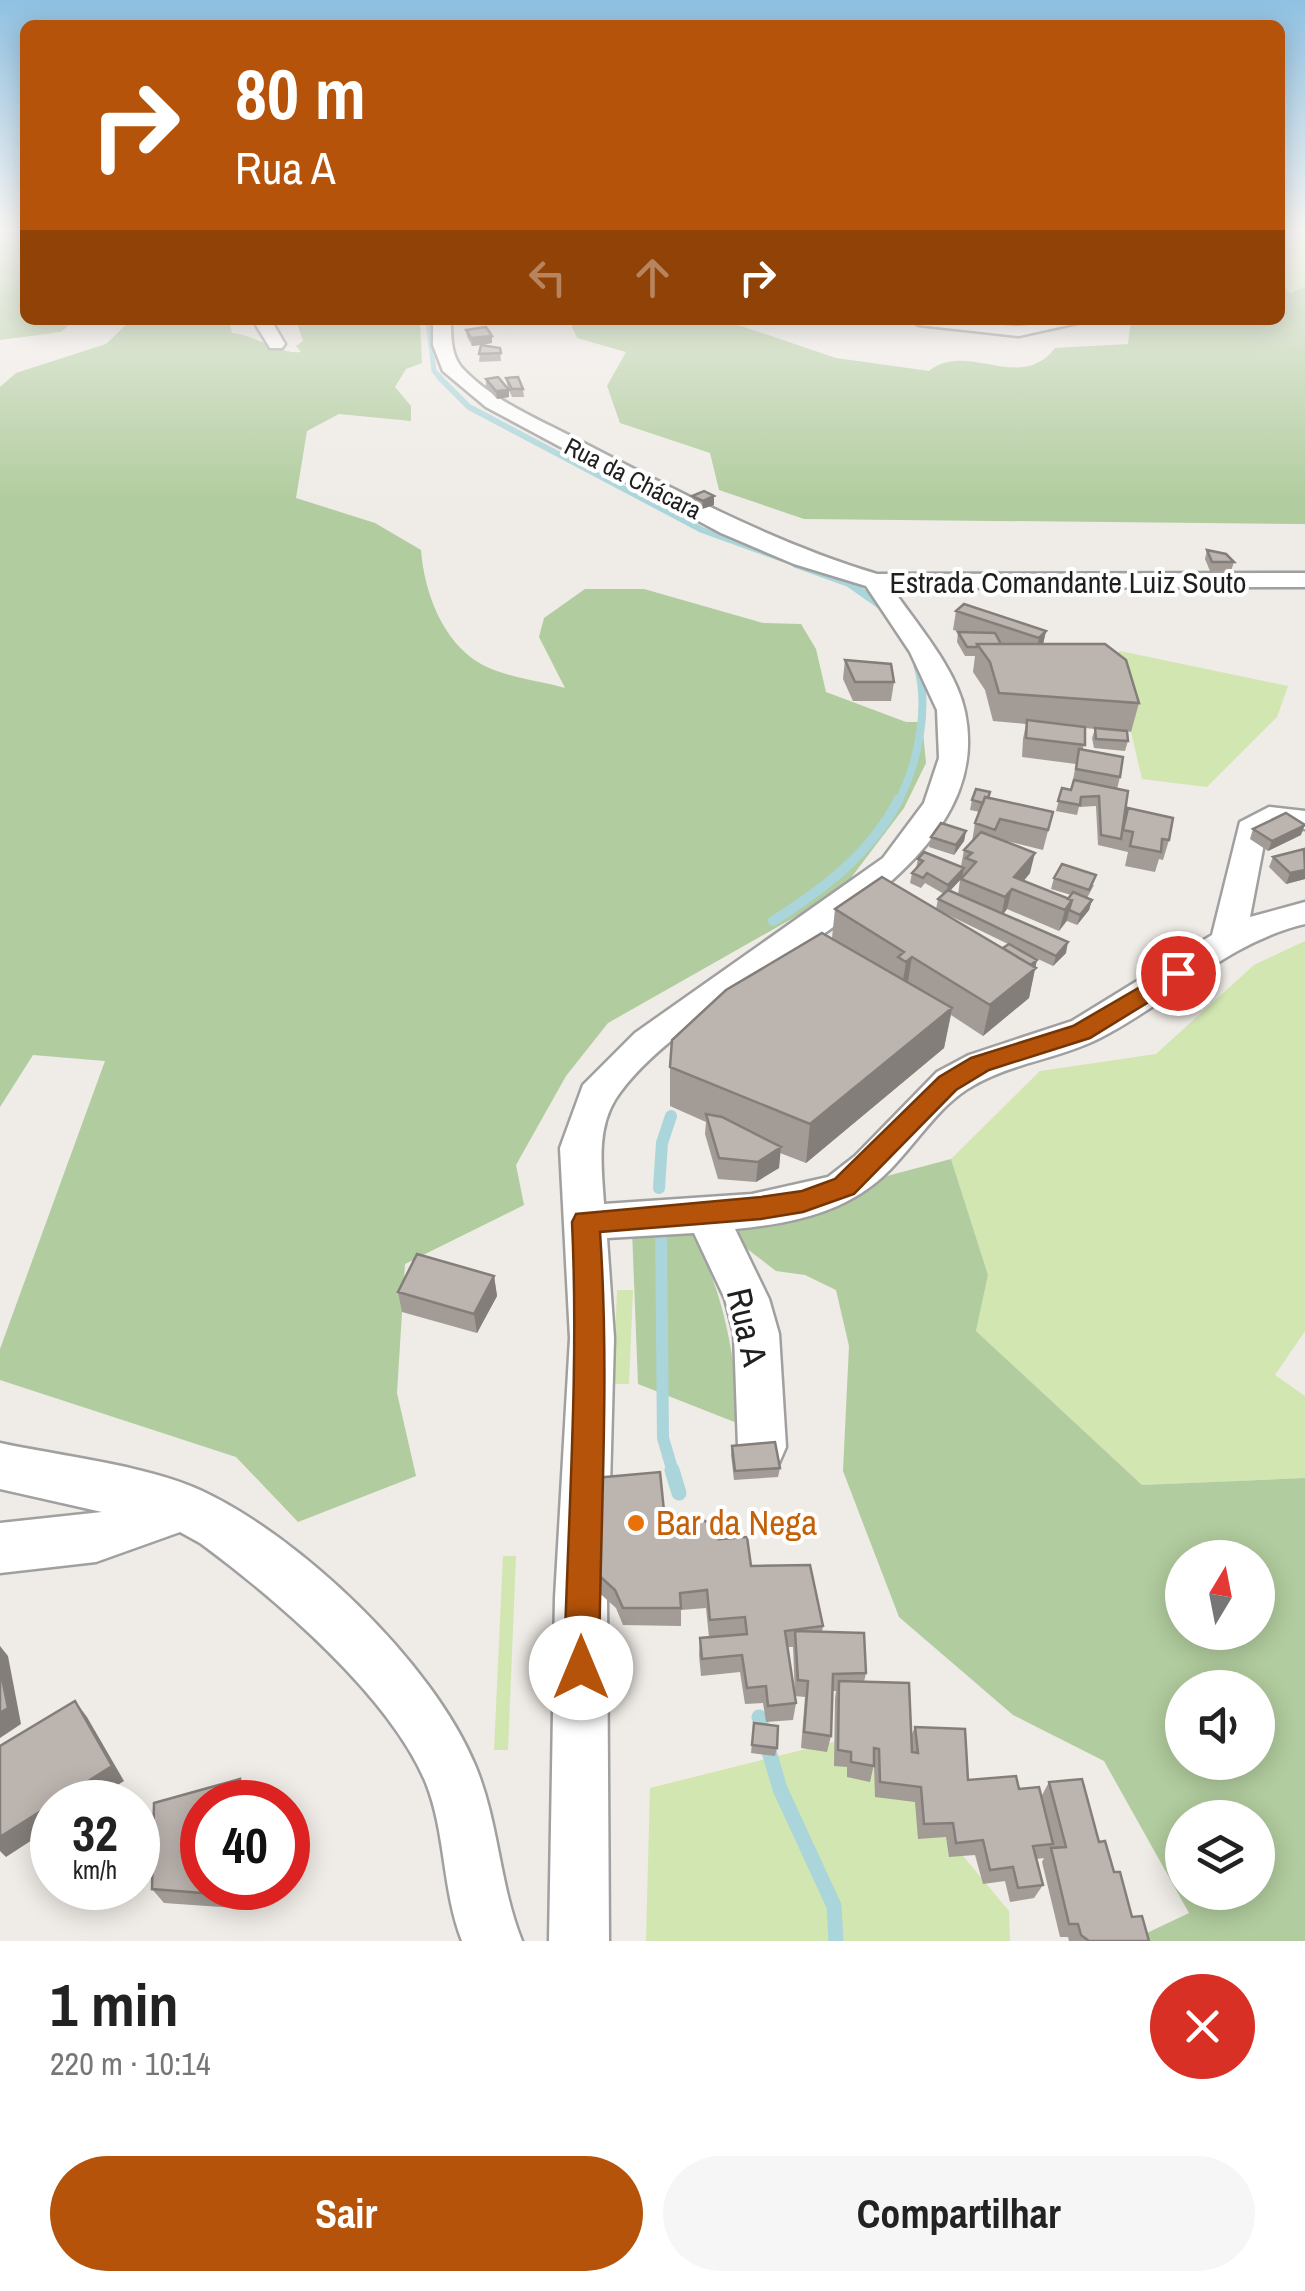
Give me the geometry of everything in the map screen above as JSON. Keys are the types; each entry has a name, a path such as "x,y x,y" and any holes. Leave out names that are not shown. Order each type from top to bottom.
{"street":[{"path":"265,325 276,344"},
{"name":"Rua da Chácara","path":"442,325 442,345 453,371 493,403 729,528 802,559 876,581"},
{"path":"961,325 1019,332 1056,325"},
{"name":"Estrada Comandante Luiz Souto","path":"876,581 1305,580"},
{"name":"Estrada Comandante Luiz Souto","path":"579,1941 581,1598 592,1338 580,1148 596,1095 648,1042 894,864 940,804 954,758 951,710 923,652 876,581"},
{"path":"1228,942 1251,830 1270,816 1305,820"},
{"path":"586,1222 803,1202 844,1187 948,1083 980,1064 1082,1032 1228,942 1284,916 1305,913"},
{"name":"Rua A","path":"710,1212 712,1228 748,1302 760,1390 762,1448"},
{"path":"0,1466 183,1507 269,1564 385,1678 433,1736 454,1779 479,1908 492,1941"},
{"path":"0,1548 96,1538 183,1507"}],"green space":[{"path":"0,320 20,320 20,325 69,325 61,332 0,340"},
{"path":"1285,320 1305,320 1305,524 804,519 719,490 710,453 620,423 607,386 626,352 577,338 571,325 738,325 836,358 929,371 944,363 960,361 1026,367 1041,361 1055,348 1128,344 1130,325 1285,325"},
{"path":"126,325 230,325 232,333 301,352 296,346 303,341 298,325 420,325 422,363 406,369 395,387 411,406 411,421 339,414 307,431 296,498 375,523 421,550 426,582 438,614 467,654 490,668 565,688 539,637 544,618 585,589 644,589 763,623 801,624 816,649 826,692 906,722 922,722 926,763 904,808 841,891 608,1023 566,1076 516,1165 524,1205 405,1264 397,1393 416,1476 298,1522 236,1457 0,1380 0,1349 105,1061 33,1055 0,1107 0,387 16,373 106,344"},
{"path":"1120,651 1288,686 1277,717 1207,787 1142,779 1131,732 1098,672"},
{"path":"1305,941 1305,1331 1275,1375 1305,1396 1305,1478 1142,1485 976,1331 988,1275 951,1159 1040,1071 1156,1054 1254,965"},
{"path":"951,1159 988,1275 976,1331 1142,1485 1305,1478 1305,1941 1130,1941 1189,1913 1187,1910 1275,1910 1275,1800 1165,1800 1165,1870 1104,1761 1013,1715 899,1617 843,1471 849,1346 836,1290 805,1275 776,1271 742,1245 721,1220"},
{"path":"688,1225 719,1299 742,1425 638,1384 632,1230"},
{"path":"617,1290 633,1290 629,1384 613,1384"},
{"path":"503,1556 516,1556 508,1750 494,1750"},
{"path":"862,1735 1009,1911 1010,1941 646,1941 650,1788"}],"building":[{"path":"486,327 492,336 471,338 466,330"},
{"path":"481,345 500,348 501,353 479,354"},
{"path":"498,377 509,390 496,391 486,379"},
{"path":"518,377 523,389 512,389 506,378"},
{"path":"704,491 714,496 703,501 692,496"},
{"path":"1207,550 1226,554 1234,562 1212,562"},
{"path":"964,604 1046,631 1039,638 956,611"},
{"path":"958,632 995,633 1001,644 967,647"},
{"path":"977,644 1105,644 1126,660 1139,703 999,693 990,662"},
{"path":"845,660 891,664 894,682 855,682"},
{"path":"1027,720 1085,727 1085,745 1026,738"},
{"path":"1095,728 1127,731 1128,741 1096,739"},
{"path":"1079,749 1123,757 1120,777 1076,769"},
{"path":"1074,780 1128,791 1121,839 1101,835 1099,796 1081,797 1080,805 1058,801 1062,788 1071,790"},
{"path":"976,789 990,792 983,803 972,800"},
{"path":"985,797 1053,812 1048,830 1000,819 995,830 975,823"},
{"path":"1128,808 1173,818 1169,840 1162,839 1161,852 1130,846 1133,832 1123,830"},
{"path":"1286,813 1305,825 1272,841 1253,829"},
{"path":"941,823 966,831 956,845 931,837"},
{"path":"981,832 1035,853 1014,877 1072,900 1065,910 1012,889 1005,897 961,879 976,862 966,858 972,853 964,850"},
{"path":"1304,849 1305,870 1290,873 1273,857"},
{"path":"924,852 964,868 948,885 927,873 923,878 912,873 923,861 918,859"},
{"path":"1062,864 1096,875 1089,890 1054,878"},
{"path":"882,877 1036,968 990,1005 912,957 906,962 898,957 904,952 835,909"},
{"path":"948,890 1068,942 1056,956 938,899"},
{"path":"1073,892 1092,900 1080,915 1069,910 1072,900 1068,899"},
{"path":"822,933 952,1008 810,1124 670,1067 672,1040 726,990"},
{"path":"1009,944 1037,960 1031,965 1003,948"},
{"path":"706,1114 722,1117 781,1147 758,1162 719,1158"},
{"path":"417,1254 494,1276 474,1314 398,1292"},
{"path":"775,1442 780,1468 735,1471 732,1446"},
{"path":"660,1472 664,1511 705,1521 725,1536 721,1539 747,1537 751,1566 810,1565 823,1626 785,1631 796,1703 768,1706 766,1686 747,1688 742,1655 702,1659 700,1638 747,1634 745,1617 710,1620 707,1590 680,1593 681,1608 623,1608 615,1590 594,1571 595,1478"},
{"path":"795,1631 864,1633 866,1673 833,1674 831,1736 804,1732 808,1681 798,1680"},
{"path":"0,1668 8,1708 0,1713"},
{"path":"839,1681 909,1683 912,1752 918,1753 915,1727 965,1729 968,1780 1016,1776 1019,1789 1039,1787 1053,1844 1033,1846 1043,1885 1018,1888 1013,1867 990,1870 983,1840 956,1843 953,1823 924,1824 921,1787 880,1782 879,1749 874,1748 874,1766 851,1762 851,1752 838,1750"},
{"path":"75,1701 112,1766 90,1780 30,1780 30,1818 0,1837 0,1746"},
{"path":"754,1723 778,1726 777,1748 752,1745"},
{"path":"1082,1779 1099,1842 1105,1841 1114,1872 1120,1872 1132,1917 1142,1916 1149,1941 1089,1941 1081,1935 1078,1924 1069,1924 1051,1848 1066,1847 1049,1782"},
{"path":"180,1796 180,1891 160,1890 160,1801"}],"waterway":[{"path":"429,325 434,371 442,379"},
{"path":"439,377 469,407 702,530 802,566"},
{"path":"796,564 849,583 883,607"},
{"path":"898,802 920,734 922,698 917,664"},
{"path":"773,921 845,868 874,837 899,799"},
{"path":"659,1188 662,1143 671,1116"},
{"path":"661,1224 663,1438 673,1472"},
{"path":"672,1470 679,1493"},
{"path":"759,1717 780,1789 834,1906 836,1941"}],"place":[{"name":"Bar da Nega","path":"636,1523"}],"route":[{"path":"581,1668 586,1407 592,1338 586,1222 761,1208 803,1202 844,1187 948,1083 980,1064 1082,1032 1178,973"}]}
